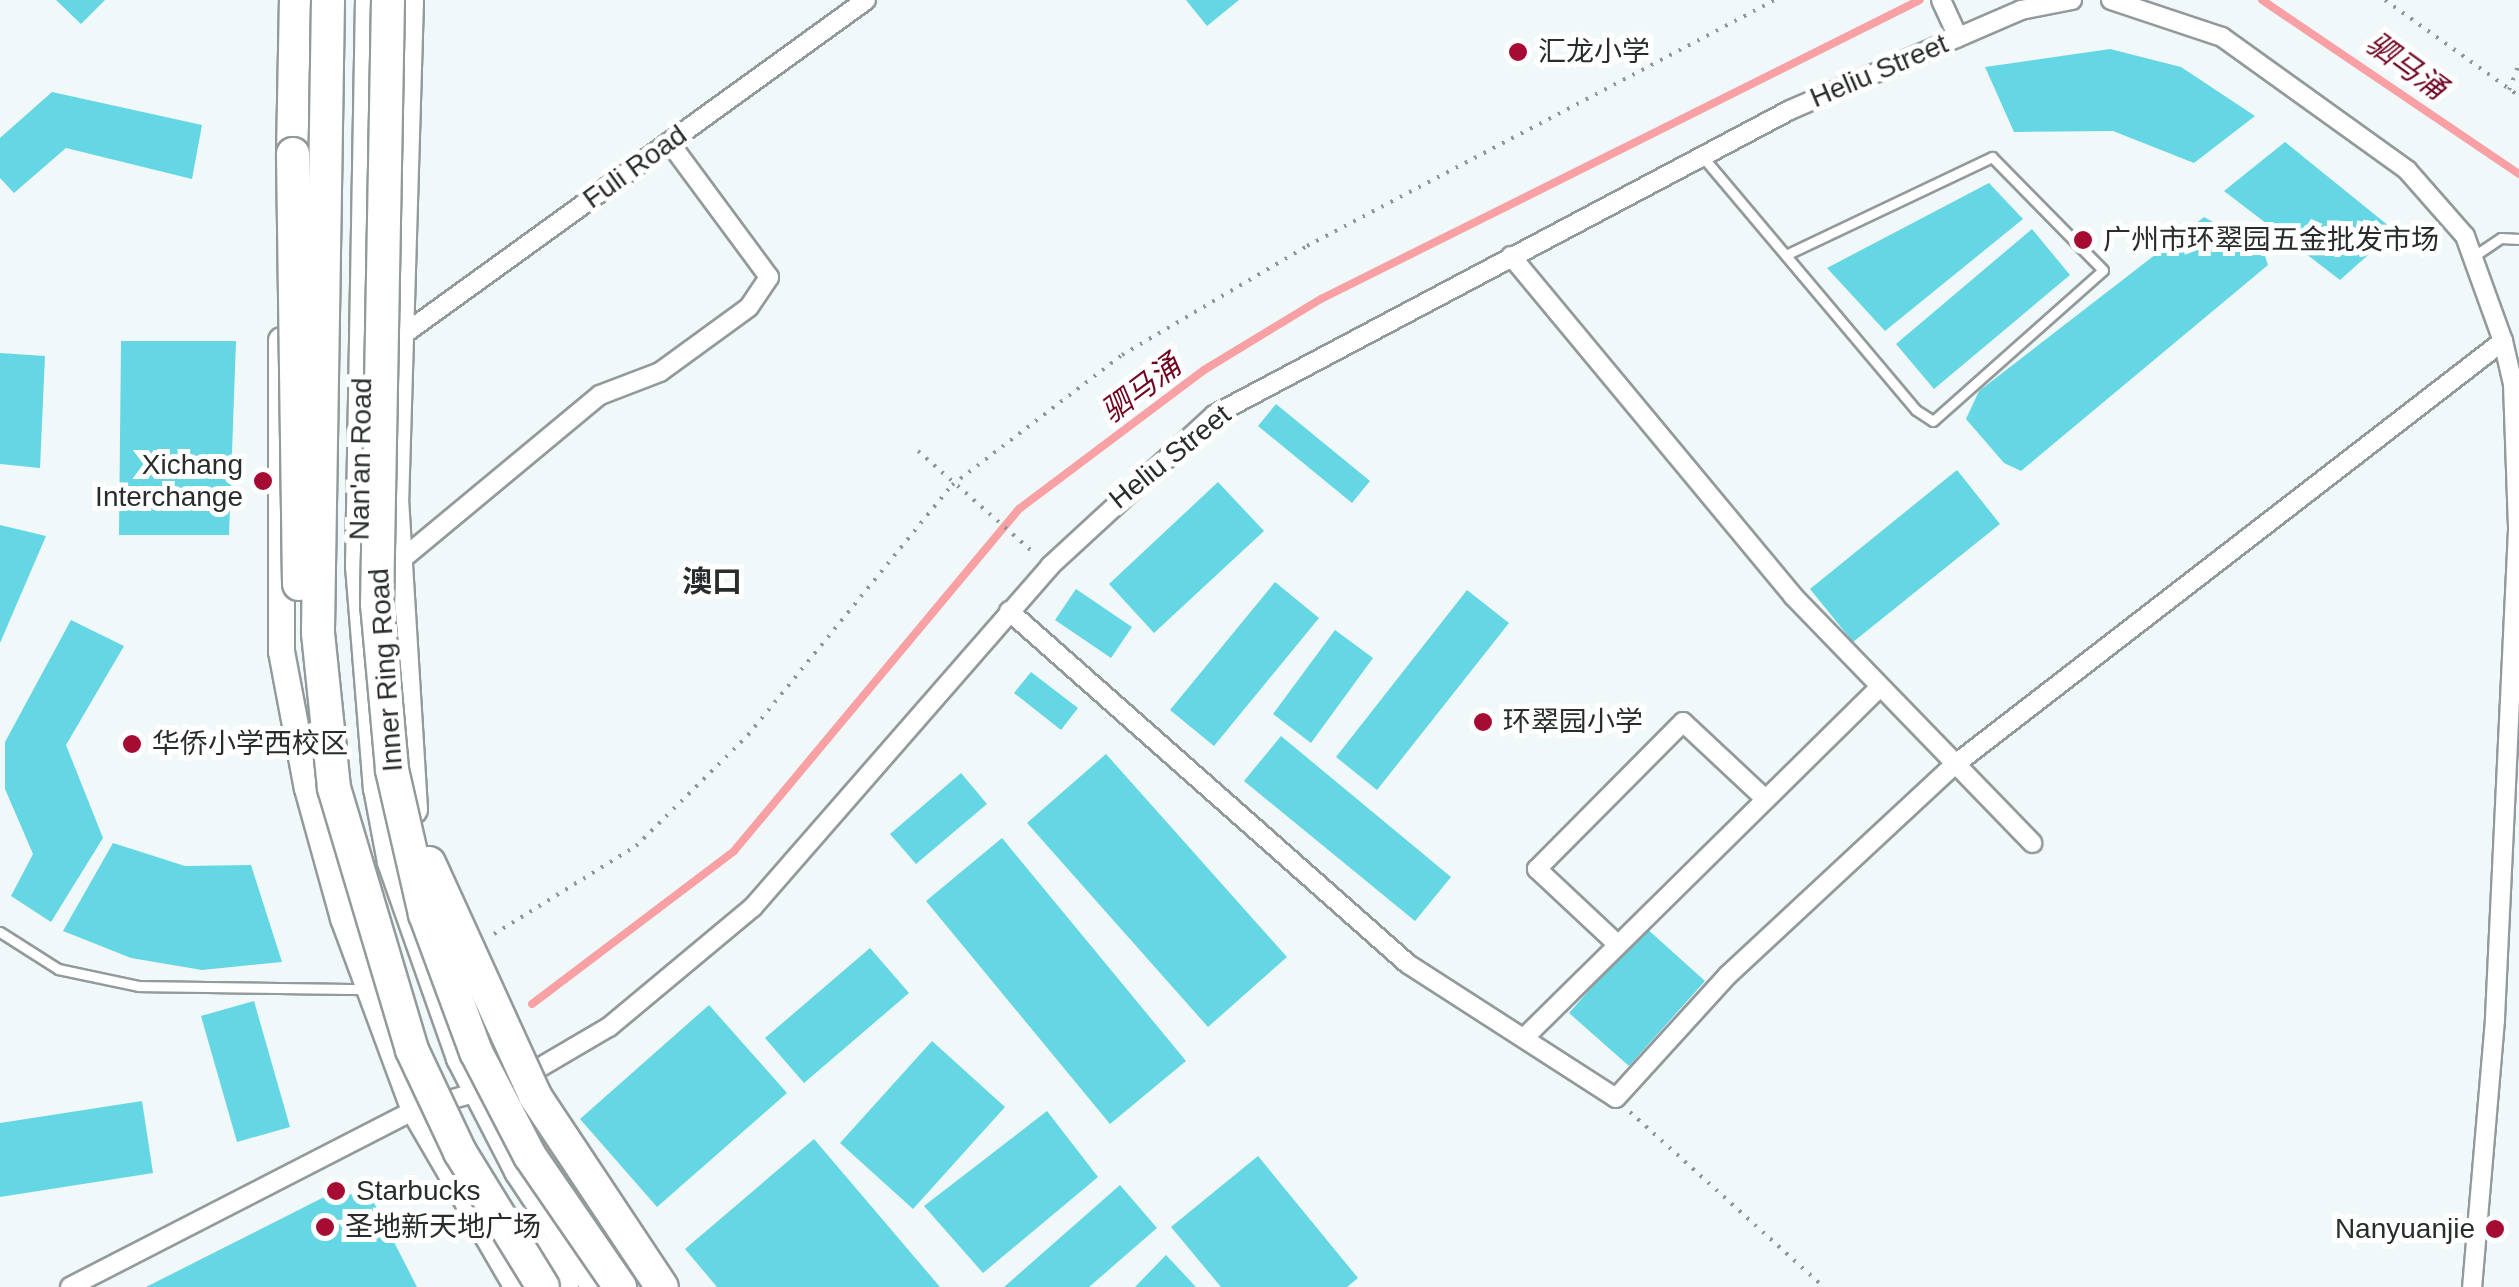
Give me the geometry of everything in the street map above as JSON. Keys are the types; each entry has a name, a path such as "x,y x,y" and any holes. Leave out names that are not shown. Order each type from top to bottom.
{"highway":[{"path":"296,0 292,476 301,604 328,702"},
{"path":"328,0 328,702 334,788 388,989 460,1152 543,1287"},
{"name":"Inner Ring Road","path":"388,0 376,604 392,770 424,914 476,1052 530,1156 620,1287"},
{"path":"392,770 535,1096 662,1287"}],"main road":[{"path":"282,0 280,651 307,788 366,988 414,1110 462,1202 516,1287"},
{"name":"Nan'an Road","path":"339,0 328,702 362,855 438,984"},
{"name":"Nan'an Road","path":"370,0 360,566 378,788 438,984 508,1177 564,1287"},
{"path":"410,0 397,565 411,788 438,984 477,1092 630,1287"},
{"path":"279,393 329,473"},
{"path":"307,788 328,702"},
{"name":"Nan'an Road","path":"508,1177 596,1287"}],"street":[{"path":"315,0 311,178 333,238"},
{"name":"Fuli Road","path":"404,334 866,0"},
{"path":"1941,0 1958,37"},
{"name":"Heliu Street","path":"70,1287 414,1110 477,1092 609,1028 754,907 1050,566 1214,415 1702,156 1958,37 2072,0"},
{"path":"2111,0 2222,37 2407,170 2474,256 2503,341 2518,530 2513,784 2472,1287"},
{"path":"360,566 397,565 600,395 660,372 750,306 769,277 668,142"},
{"path":"280,244 311,178"},
{"path":"1511,256 1704,494 1953,766 2032,843"},
{"path":"1009,611 1408,964 1528,1034 1616,1098 1728,975 1953,766 2503,341"},
{"path":"1528,1034 1762,796 1880,688"},
{"path":"1615,942 1536,869 1683,722 1762,796"},
{"path":"462,1202 508,1177"}],"lane":[{"path":"1702,156 1786,255 1933,421 2103,270 1992,156 1786,255"},
{"path":"2474,256 2501,238 2519,239"},
{"path":"0,932 58,969 139,986 366,988"}],"path":[{"path":"438,984 636,846 748,735 952,485 1139,345 1775,0"},
{"path":"2384,0 2519,96"},
{"path":"2510,90 2519,64"},
{"path":"918,451 952,485 1050,566"},
{"path":"1616,1098 1824,1287"}],"building":[{"path":"56,0 105,0 81,24"},
{"path":"1186,0 1239,0 1207,26"},
{"path":"2110,49 2181,67 2255,116 2194,163 2113,131 2014,132 1985,67"},
{"path":"52,92 202,125 192,179 66,148 14,193 0,178 0,138"},
{"path":"2285,142 2395,231 2340,280 2224,191"},
{"path":"1989,183 2023,219 1885,331 1827,268"},
{"path":"2204,217 2263,250 2268,265 2021,471 2004,463 1966,419 1979,391"},
{"path":"2032,229 2070,275 1934,389 1896,344"},
{"path":"121,341 236,341 229,535 119,535"},
{"path":"0,353 45,356 40,468 0,464"},
{"path":"1276,404 1370,481 1352,503 1258,426"},
{"path":"1957,470 2000,524 1853,642 1810,589"},
{"path":"1218,482 1264,531 1154,633 1109,584"},
{"path":"0,525 46,536 0,643"},
{"path":"1275,582 1319,618 1214,746 1170,710"},
{"path":"1076,589 1132,627 1111,658 1055,620"},
{"path":"1467,590 1509,623 1377,790 1336,757"},
{"path":"71,620 124,646 66,745 103,838 51,922 11,896 33,854 5,789 5,742"},
{"path":"1335,630 1373,658 1311,743 1273,714"},
{"path":"1031,672 1078,708 1061,730 1014,693"},
{"path":"1281,736 1451,877 1415,921 1244,781"},
{"path":"1106,754 1287,957 1208,1027 1027,823"},
{"path":"961,773 987,804 916,864 890,834"},
{"path":"1002,838 1186,1061 1110,1124 926,901"},
{"path":"113,843 185,866 251,865 282,962 202,970 131,958 63,931"},
{"path":"1645,927 1705,981 1629,1066 1569,1013"},
{"path":"870,948 909,993 804,1083 765,1038"},
{"path":"254,1001 290,1127 237,1142 201,1016"},
{"path":"709,1005 787,1093 657,1207 580,1119"},
{"path":"932,1041 1005,1107 913,1209 840,1143"},
{"path":"142,1101 153,1173 0,1197 0,1123"},
{"path":"1047,1111 1098,1177 983,1273 924,1206"},
{"path":"814,1139 940,1287 717,1287 685,1249"},
{"path":"1258,1156 1358,1278 1347,1287 1221,1287 1171,1227"},
{"path":"1120,1185 1157,1228 1089,1287 1004,1287"},
{"name":"圣地新天地广场","path":"336,1191 372,1199 417,1287 146,1287"},
{"path":"1166,1255 1196,1287 1135,1287"}],"waterway":[{"name":"驷马涌","path":"532,1004 734,851 1019,509 1204,370 1321,299 1920,0"},
{"name":"驷马涌","path":"2262,0 2519,174"}],"place":[{"name":"汇龙小学","path":"1518,52"},
{"name":"广州市环翠园五金批发市场","path":"2083,240"},
{"name":"Xichang Interchange","path":"263,481"},
{"name":"环翠园小学","path":"1483,722"},
{"name":"华侨小学西校区","path":"132,744"},
{"name":"Starbucks","path":"336,1191"},
{"name":"圣地新天地广场","path":"325,1227"},
{"name":"Nanyuanjie","path":"2495,1229"}],"district":[{"name":"澳口","path":"712,582"}]}
